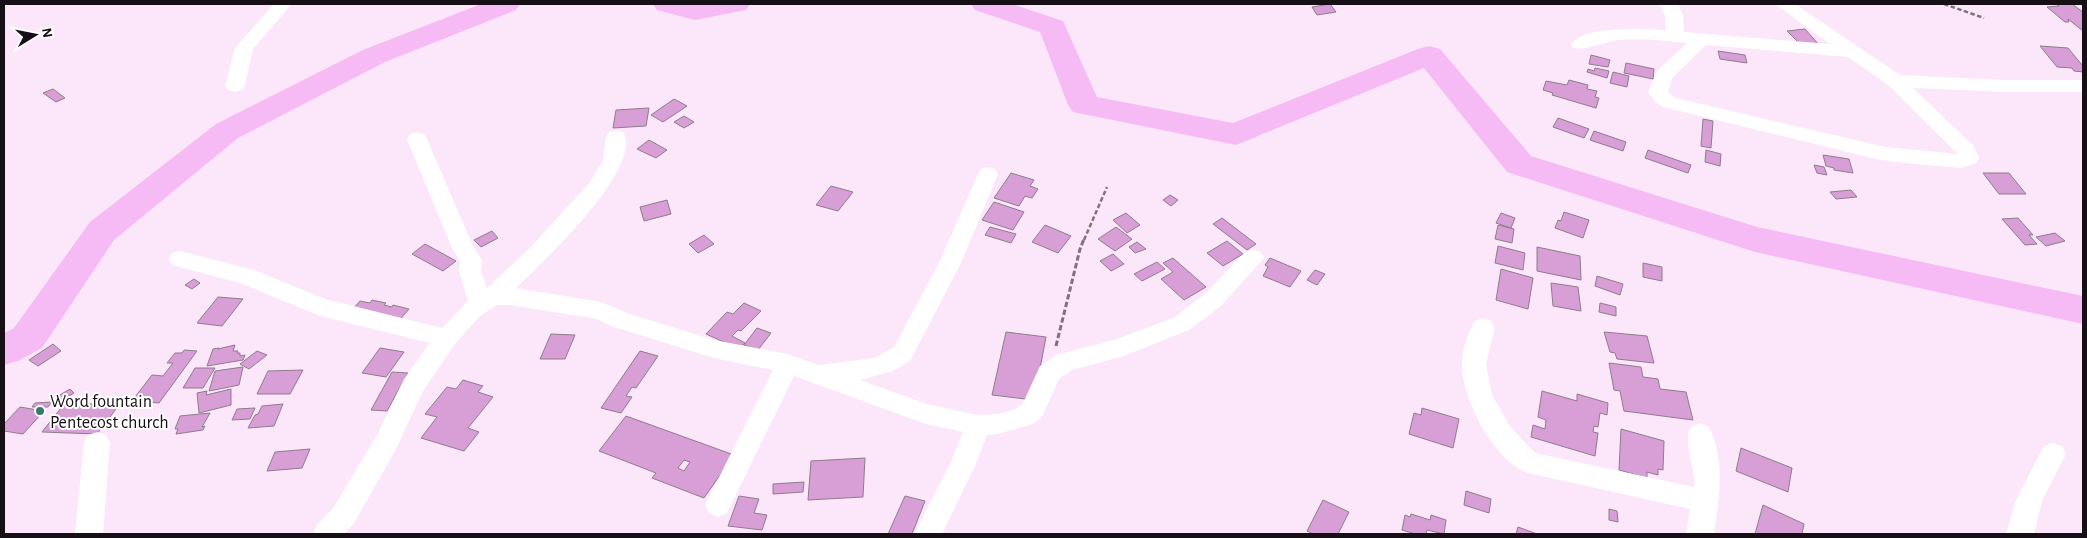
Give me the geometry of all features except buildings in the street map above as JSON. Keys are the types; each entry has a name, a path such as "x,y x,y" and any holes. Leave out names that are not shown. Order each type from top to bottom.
{"street":[{"path":"235,86 244,48 274,17 283,4"},
{"path":"1669,4 1674,16 1674,36"},
{"path":"1702,39 1664,75 1658,92 1662,98 1679,105 1885,154 1961,161 1969,158 1967,151 1895,81 1784,4"},
{"path":"1580,44 1596,37 1618,33 1674,36 1854,52"},
{"path":"1895,81 2005,86 2083,86"},
{"path":"327,534 344,515 387,441 414,386 447,338 472,310 487,301 538,254 598,187 613,161 616,137"},
{"path":"416,139 463,248 471,260 470,271 487,301"},
{"path":"818,374 878,367 893,362 902,354 950,263 988,174"},
{"path":"487,301 510,296 601,311 622,321 714,350 788,364 926,414 978,425 998,424 1024,417 1033,410 1049,373 1065,362 1116,349 1181,324 1213,300 1253,258"},
{"path":"180,259 246,276 320,307 447,338"},
{"path":"1483,327 1474,356 1474,370 1478,387 1487,412 1516,453 1528,462 1705,501"},
{"path":"718,505 788,364"},
{"path":"928,534 962,466 978,425"},
{"path":"1700,434 1708,478 1700,534"},
{"path":"89,534 97,443"},
{"path":"2020,534 2029,500 2053,454"}],"path":[{"path":"1944,4 1984,18"},
{"path":"1049,373 1080,249 1106,187"}],"waterway":[{"path":"4,350 28,338 102,231 227,131 374,56 506,4"},
{"path":"667,4 695,11 736,4"},
{"path":"985,4 1053,27 1084,105 1236,134 1429,55 1519,164 1755,239 2083,310"}],"place":[{"name":"Word fountain Pentecost church","path":"40,411"}]}
